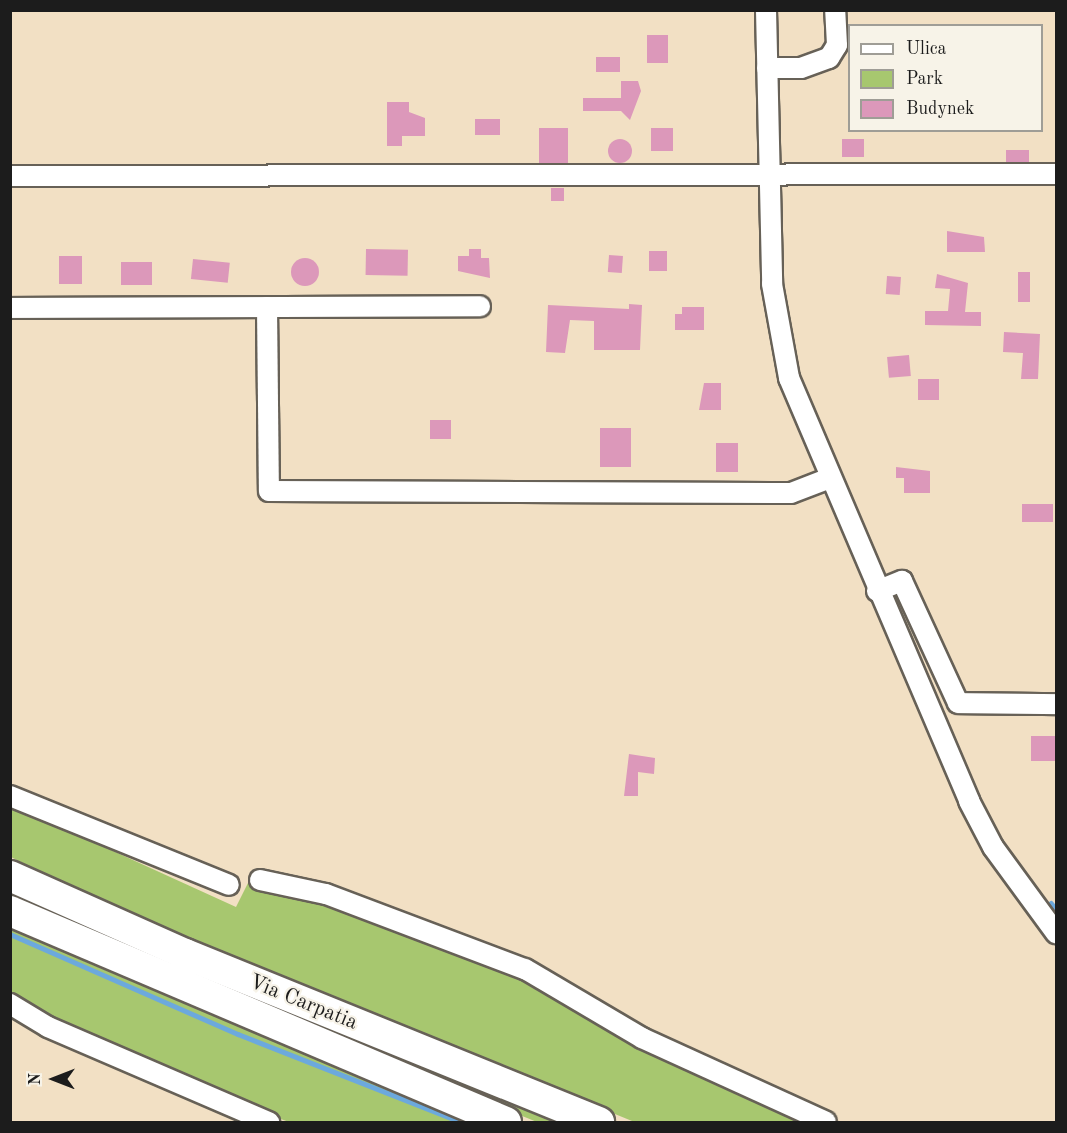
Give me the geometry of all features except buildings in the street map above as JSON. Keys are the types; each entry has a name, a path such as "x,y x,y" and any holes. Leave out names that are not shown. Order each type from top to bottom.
{"highway":[{"name":"Via Carpatia","path":"10,876 184,954 599,1122"},
{"name":"Via Carpatia","path":"10,911 506,1122"}],"street":[{"path":"766,10 768,174 778,332 789,378 828,479 979,820 1056,933"},
{"path":"767,68 801,68 829,58 837,45 835,10"},
{"path":"10,176 1056,174"},
{"path":"10,308 480,306"},
{"path":"267,307 269,491 791,493 828,479"},
{"path":"877,591 902,581 958,703 1056,704"},
{"path":"10,796 229,885"},
{"path":"260,880 326,894 525,969 642,1038 826,1122"},
{"path":"10,1004 48,1027 269,1122"}],"green space":[{"path":"10,804 236,907 248,883 314,895 525,975 810,1122 632,1121 98,902 11,857"},
{"path":"11,890 149,955 558,1122 537,1122 346,1045 11,899"},
{"path":"10,928 464,1122 289,1122 207,1092 98,1044 11,997"}],"waterway":[{"path":"1051,903 1056,909"},
{"path":"10,934 238,1034 461,1122"}]}
